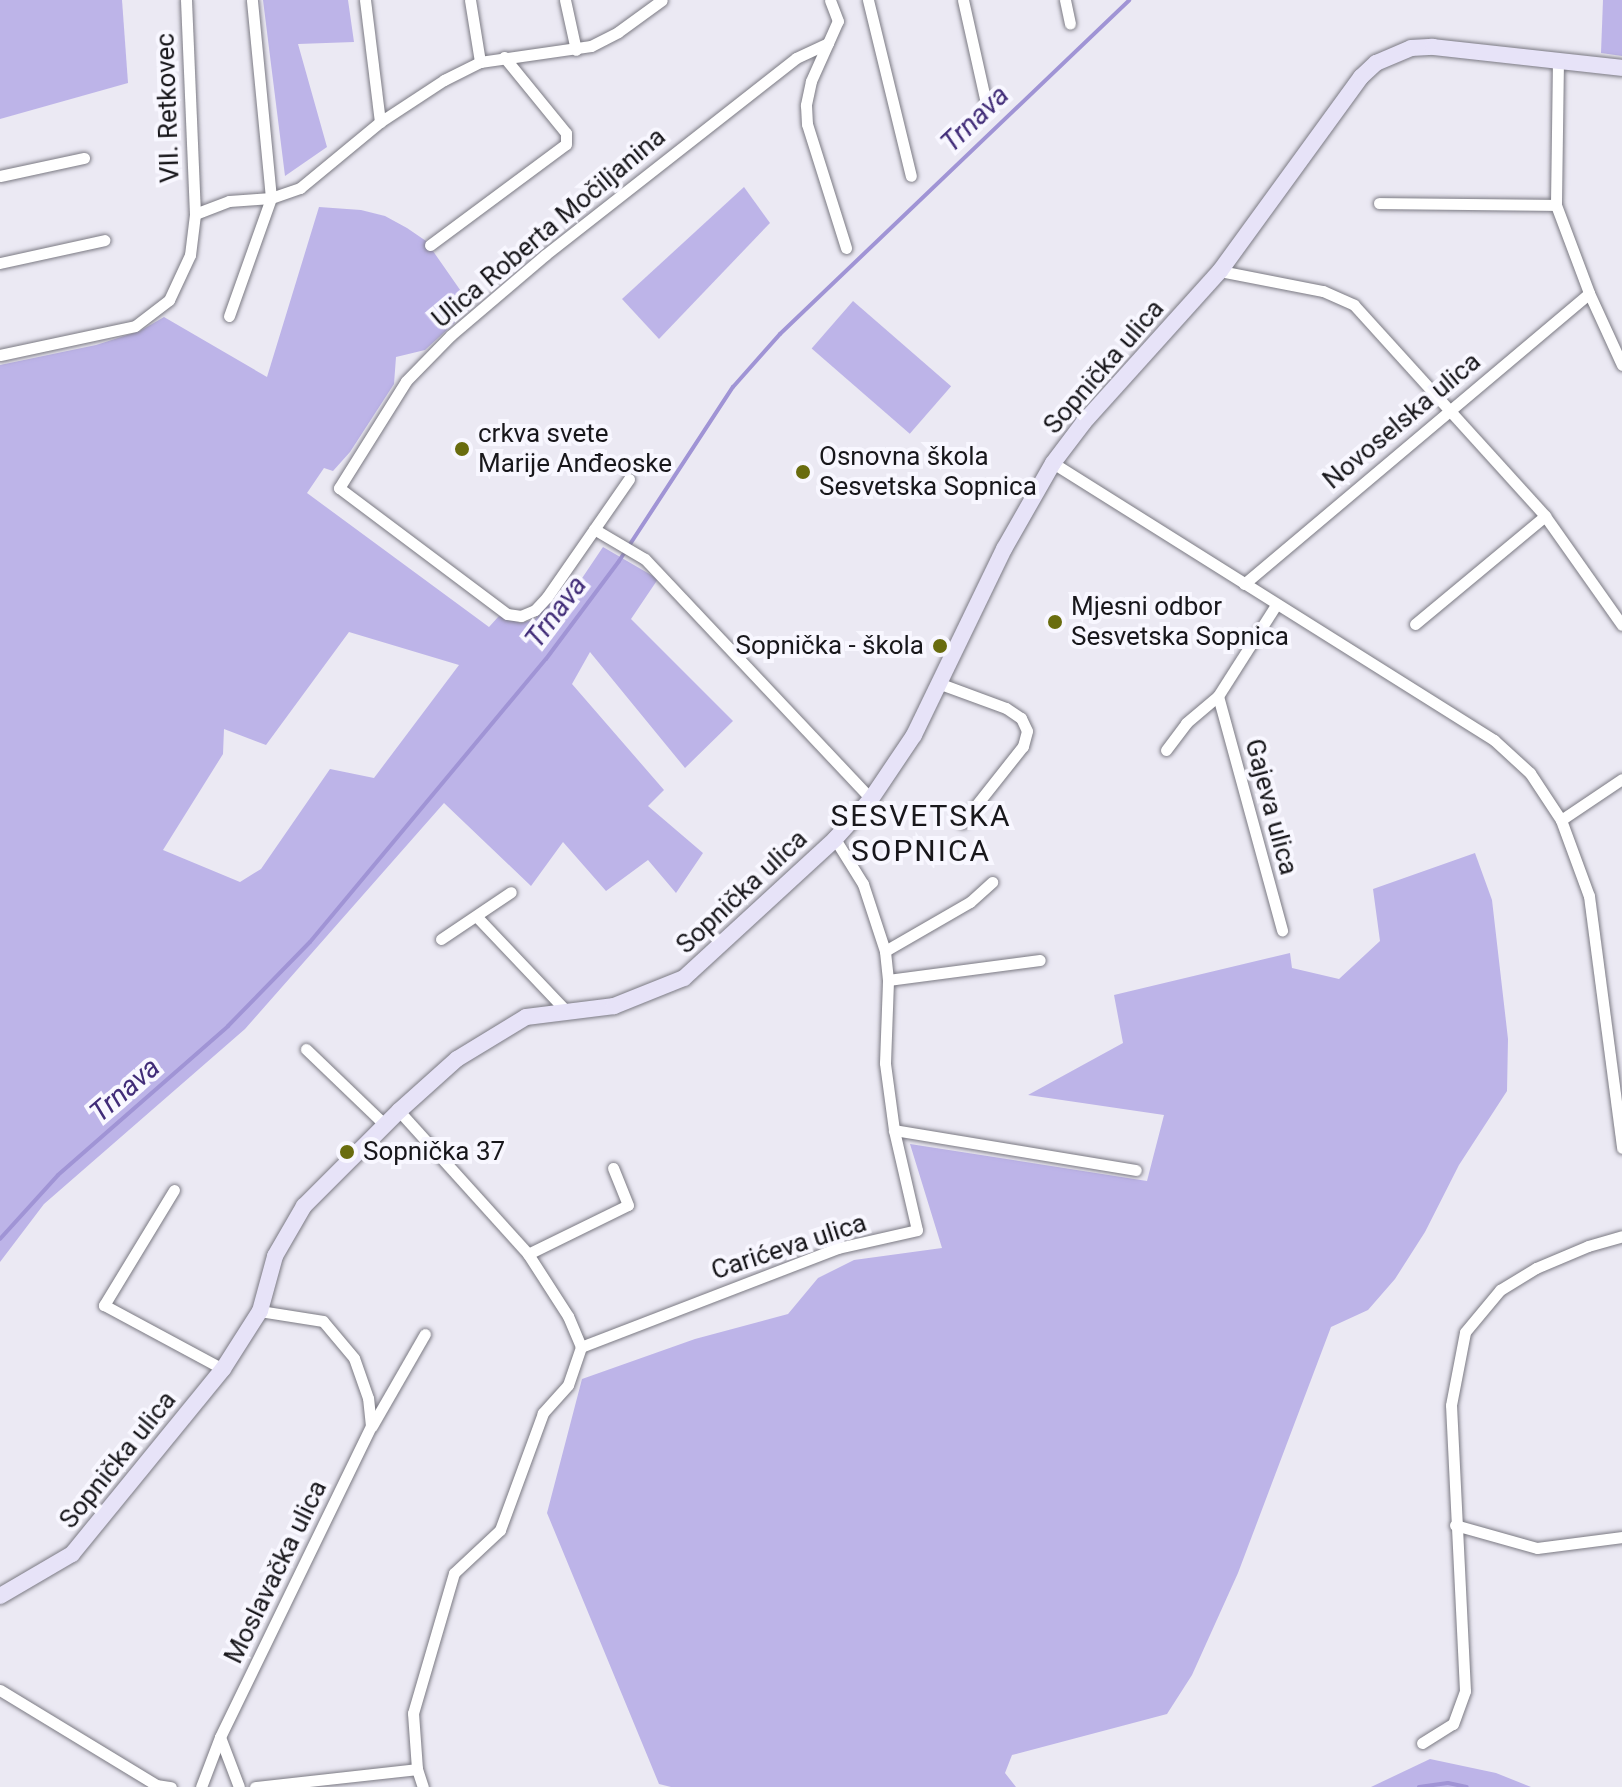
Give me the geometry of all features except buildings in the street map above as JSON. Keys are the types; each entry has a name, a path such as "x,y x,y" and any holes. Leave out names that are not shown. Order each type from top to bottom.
{"street":[{"name":"VII. Retkovec","path":"0,355 135,326 154,315 169,300 190,255 195,214 186,0"},
{"path":"229,316 271,198 252,0"},
{"path":"365,0 380,122"},
{"path":"470,0 480,62"},
{"path":"565,0 576,50"},
{"name":"VII. Retkovec","path":"195,214 229,201 271,198 300,188 380,122 416,97 480,62 576,50 605,40 662,0"},
{"path":"830,0 838,21 811,81 806,105 807,124 846,248"},
{"path":"868,0 911,176"},
{"path":"963,0 986,103"},
{"path":"1065,0 1070,23"},
{"name":"Ulica Roberta Močiljanina","path":"594,529 535,610 521,616 507,614 339,488 406,381 451,335 545,255 783,67 828,43"},
{"name":"Sopnička ulica","path":"0,1596 72,1554 223,1369 260,1311 275,1256 304,1206 399,1111 457,1059 526,1017 614,1006 684,978 835,839 871,799 899,762 999,558 1053,463 1084,422 1220,271 1361,77 1376,63 1411,48 1433,47 1622,68"},
{"path":"430,245 566,144 566,133 504,57"},
{"path":"1558,60 1556,205 1589,293 1622,365"},
{"path":"0,176 84,158"},
{"path":"1379,203 1556,205"},
{"path":"0,263 105,240"},
{"path":"1220,271 1323,291 1354,305 1545,516 1622,625"},
{"name":"Novoselska ulica","path":"1244,584 1589,293"},
{"path":"1053,463 1494,740 1530,773 1561,820 1589,896 1622,1148"},
{"path":"629,479 594,529 635,552 654,568 871,799"},
{"path":"1415,624 1545,516"},
{"path":"1166,750 1186,723 1218,696 1276,605"},
{"path":"938,683 1006,708 1021,718 1027,731 1023,746 962,823"},
{"name":"Gajeva ulica","path":"1218,696 1282,930"},
{"path":"1561,820 1622,779"},
{"name":"Carićeva ulica","path":"581,1347 838,1248 917,1230 894,1130 885,1063 888,980 885,951 863,884 835,839"},
{"path":"885,951 970,902 992,882"},
{"path":"441,939 511,892"},
{"path":"477,917 567,1012"},
{"path":"888,980 1040,960"},
{"path":"306,1049 385,1125"},
{"path":"399,1111 528,1254 568,1316 581,1347 568,1385 543,1413 500,1530 454,1573 413,1713 417,1769 423,1787"},
{"path":"894,1130 1136,1170"},
{"path":"528,1254 628,1205 613,1168"},
{"path":"174,1190 104,1305 223,1369"},
{"path":"1422,1743 1453,1724 1465,1691 1451,1405 1465,1332 1500,1290 1536,1268 1588,1246 1622,1236"},
{"path":"260,1311 323,1321 354,1358 368,1398 371,1426"},
{"name":"Moslavačka ulica","path":"201,1787 220,1737 371,1426 425,1334"},
{"path":"1455,1525 1537,1548 1622,1537"},
{"path":"0,1690 156,1785 171,1787"},
{"path":"220,1737 239,1787"},
{"path":"255,1787 417,1769"}],"shaded area":[{"path":"0,0 122,0 128,83 0,119"},
{"path":"263,0 348,0 354,42 298,44 327,147 285,176"},
{"path":"1603,0 1622,0 1622,56 1601,53"},
{"path":"744,187 770,223 659,339 622,299"},
{"path":"319,207 361,210 385,216 426,241 472,307 425,350 396,357 394,384 350,452 333,471 324,468 307,493 489,627 499,616 521,623 535,619 556,592 568,599 603,547 658,579 631,619 733,721 685,768 590,652 572,684 664,790 648,806 703,853 676,893 648,860 606,891 563,842 531,886 444,803 245,1029 44,1204 0,1262 0,365 96,345 140,331 164,317 267,377","holes":["349,632 459,665 374,778 330,769 261,869 240,882 163,850 223,754 224,729 266,745"]},
{"path":"853,301 951,386 910,434 812,349"},
{"path":"1475,853 1492,900 1508,1039 1507,1091 1459,1165 1425,1232 1395,1279 1368,1310 1331,1327 1238,1573 1192,1675 1167,1714 1012,1755 1005,1773 1016,1787 671,1787 659,1784 547,1513 582,1379 695,1339 788,1314 818,1278 854,1260 942,1248 910,1144 1147,1181 1164,1115 1028,1095 1123,1043 1114,995 1290,953 1292,968 1339,979 1380,941 1373,889"},
{"path":"1430,1759 1496,1773 1531,1787 1371,1787"}],"waterway":[{"name":"Trnava","path":"0,1239 58,1175 228,1026 310,942 546,659 619,561 733,387 780,334 1129,0"},
{"path":"1419,1787 1448,1783 1467,1787"}],"place":[{"name":"crkva svete Marije Anđeoske","path":"462,449"},
{"name":"Osnovna škola Sesvetska Sopnica","path":"803,472"},
{"name":"Mjesni odbor Sesvetska Sopnica","path":"1055,622"},
{"name":"Sopnička - škola","path":"940,646"},
{"name":"Sopnička 37","path":"347,1152"}],"district":[{"name":"SESVETSKA SOPNICA","path":"921,833"}]}
